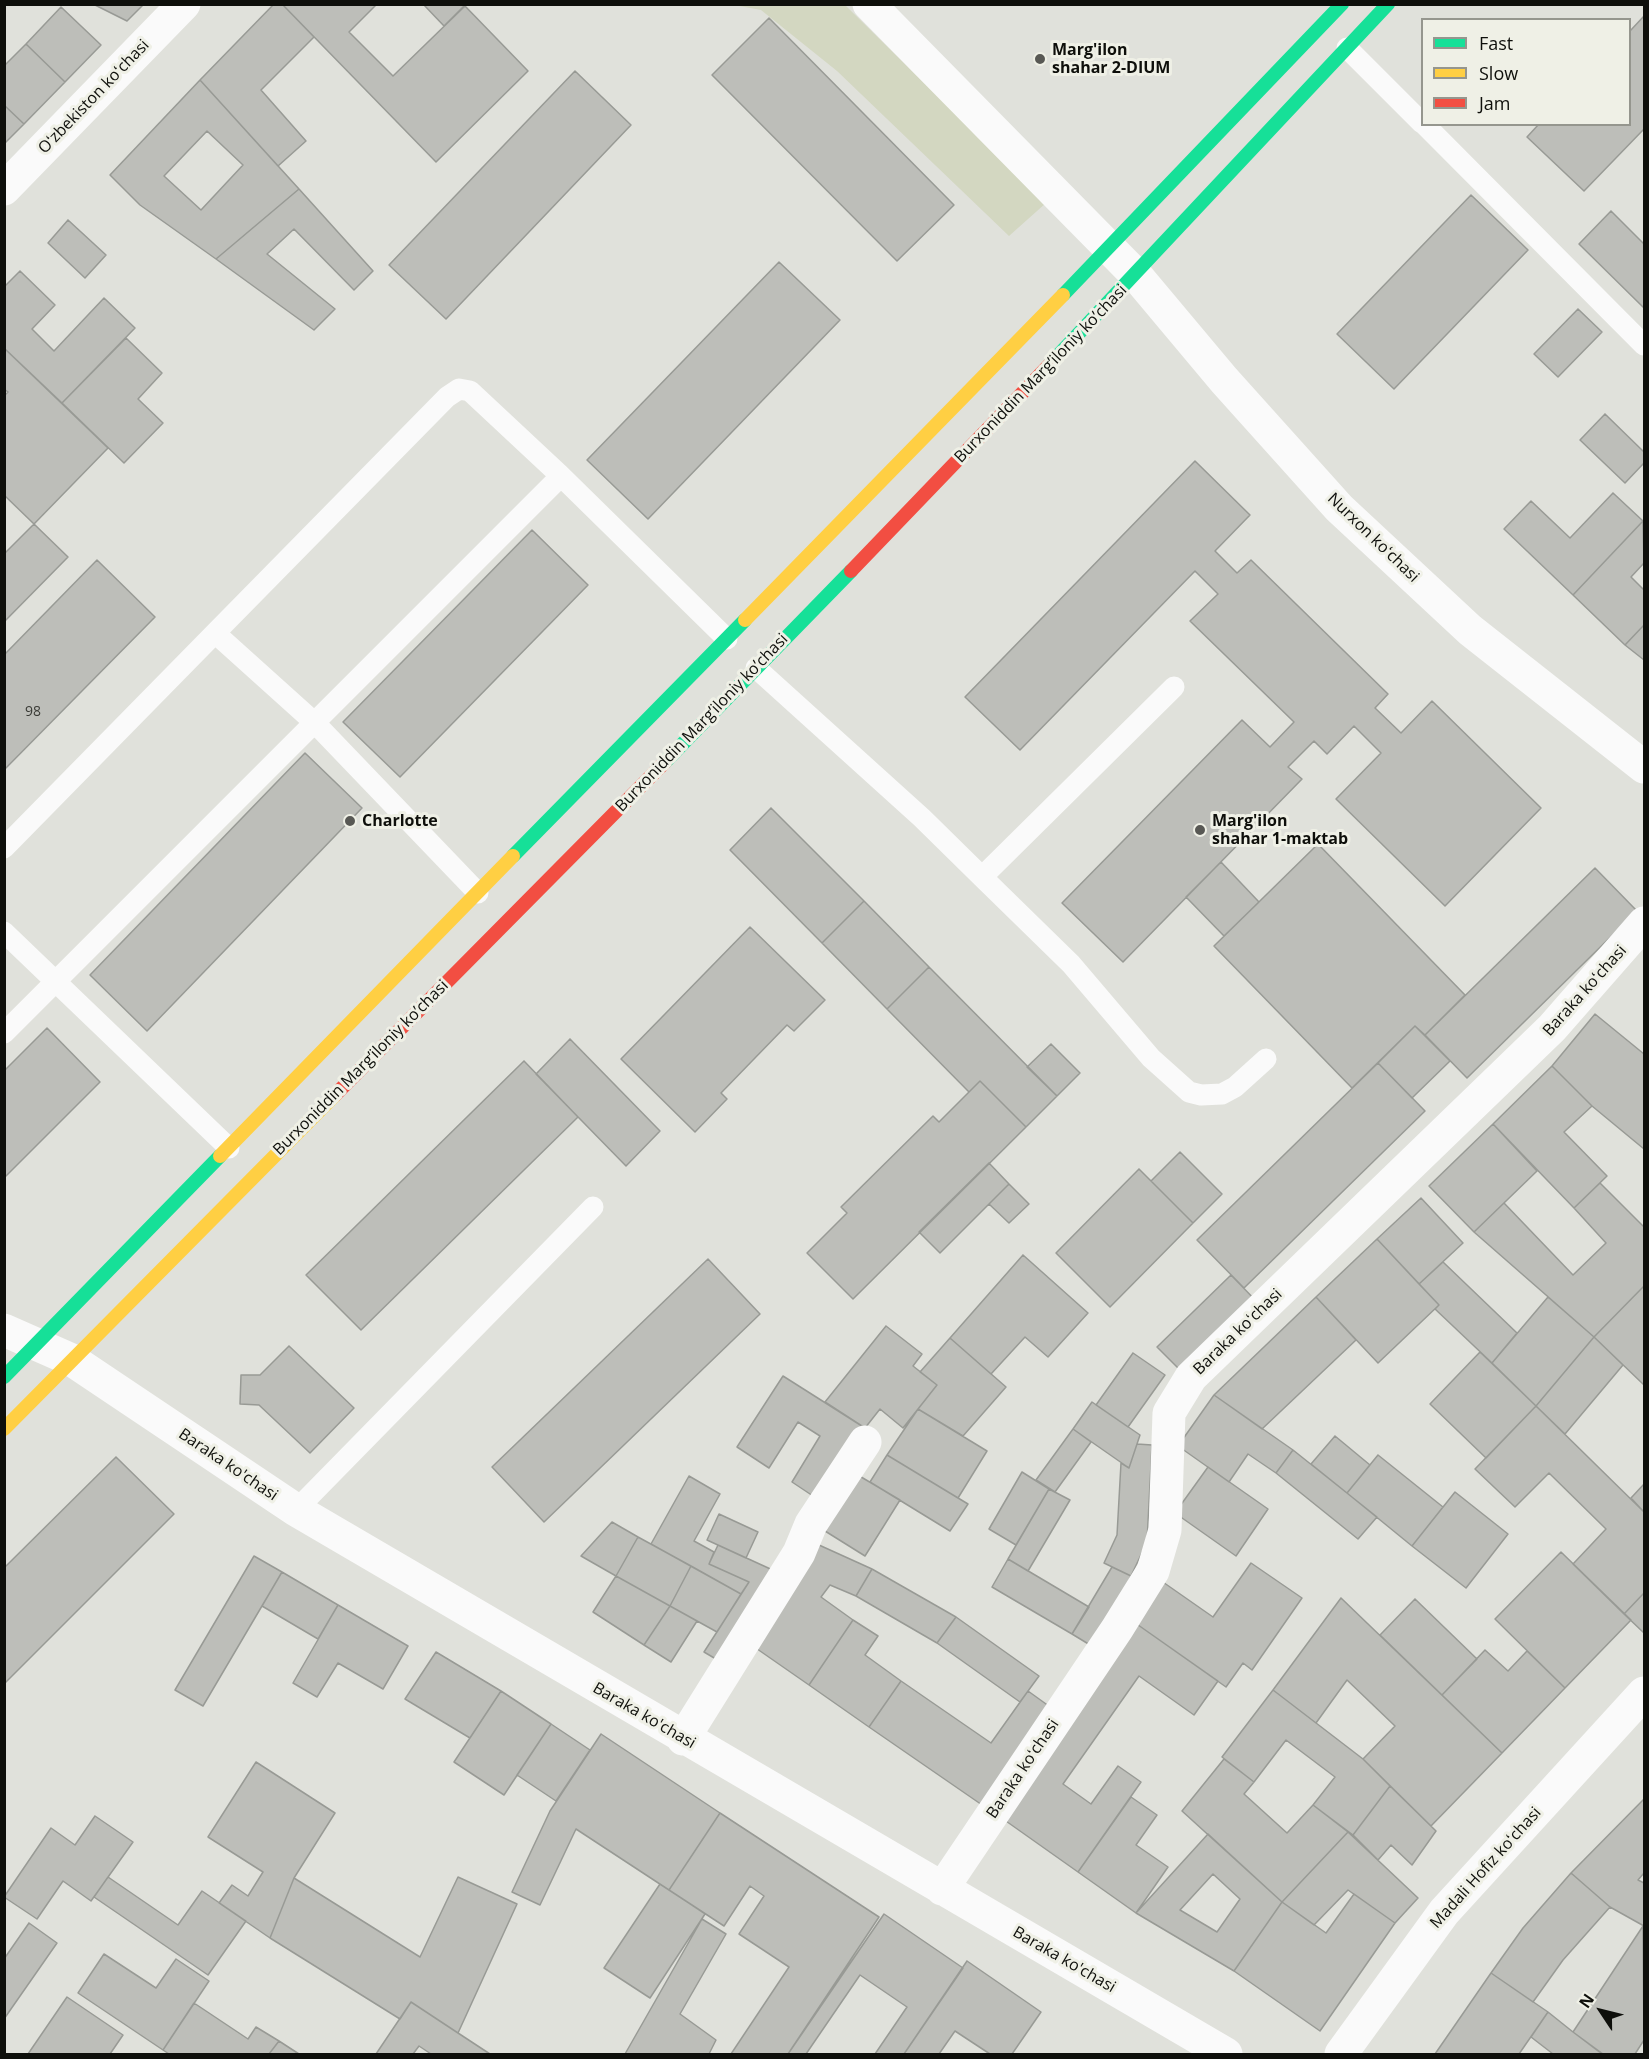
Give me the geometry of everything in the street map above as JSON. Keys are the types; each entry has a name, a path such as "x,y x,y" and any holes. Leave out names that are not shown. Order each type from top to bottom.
{"main road":[{"path":"4,1377 1110,247 1342,4"},
{"name":"Burxoniddin Marg’iloniy ko’chasi","path":"4,1429 756,668 1136,275 1388,4"}],"street":[{"name":"Oʻzbekiston koʻchasi","path":"4,189 184,4"},
{"name":"Nurxon koʻchasi","path":"868,4 1110,247 1224,380 1340,508 1470,630 1644,767"},
{"name":"Baraka koʻchasi","path":"942,1889 1117,1629 1153,1571 1165,1530 1169,1413 1191,1377 1552,1028 1644,923"},
{"path":"4,1330 37,1344"},
{"name":"Baraka ko'chasi","path":"37,1344 72,1360 296,1510 1226,2055"},
{"path":"683,1738 799,1553 811,1524 865,1442"},
{"name":"Madali Hofiz koʻchasi","path":"1341,2055 1444,1912 1644,1693"}],"lane":[{"path":"1347,48 1421,122"},
{"path":"1425,126 1644,345"},
{"path":"4,848 447,397 459,389 470,391 561,476 727,639"},
{"path":"4,1033 561,476"},
{"path":"215,633 315,723 478,894"},
{"path":"756,668 922,818 1071,964 1151,1058 1189,1092 1201,1095 1222,1094 1235,1087 1266,1059"},
{"path":"982,877 1174,687"},
{"path":"4,932 229,1148"},
{"path":"296,1510 593,1207"}],"green space":[{"path":"734,5 845,5 1046,203 1009,236 837,71 761,10"}],"building":[{"path":"93,4 144,4 127,21"},
{"path":"274,4 282,4 314,37 261,90 306,141 278,166 200,80"},
{"path":"282,4 377,4 349,32 393,76 465,6 528,71 436,162"},
{"path":"423,4 466,4 444,26"},
{"path":"61,7 101,45 65,82 26,44"},
{"path":"1644,16 1644,129 1584,191 1527,137 1537,126 1631,126 1631,30"},
{"path":"769,18 954,205 897,261 712,75"},
{"path":"26,44 65,82 24,124 4,105 4,62 6,64"},
{"path":"575,71 631,125 446,319 389,265"},
{"path":"200,80 299,189 216,259 140,205 110,175","holes":["207,131 243,165 201,210 164,176"]},
{"path":"4,105 24,124 4,144"},
{"path":"299,189 373,271 354,290 294,229 267,254 335,309 314,330 216,259"},
{"path":"1471,195 1528,250 1394,389 1337,334"},
{"path":"1611,211 1644,244 1644,308 1579,244"},
{"path":"68,220 106,255 85,278 48,243"},
{"path":"779,262 840,320 648,519 587,460"},
{"path":"20,271 55,305 32,329 54,351 104,298 135,328 62,403 4,348 4,287"},
{"path":"1578,309 1602,332 1558,377 1534,354"},
{"path":"126,338 162,373 138,399 163,423 124,463 62,403"},
{"path":"4,348 108,448 34,524 4,495 4,396 8,392 4,389"},
{"path":"1605,414 1644,452 1644,463 1625,483 1580,440"},
{"path":"1195,461 1250,515 1215,551 1237,573 1251,560 1388,694 1375,708 1401,733 1432,701 1541,808 1445,906 1336,799 1381,753 1354,726 1327,754 1314,741 1288,767 1302,779 1123,962 1062,903 1242,720 1270,747 1294,722 1190,621 1218,594 1195,571 1020,750 965,697"},
{"path":"1613,493 1643,521 1573,595 1504,529 1531,501 1570,538"},
{"path":"1643,521 1644,563 1631,577 1644,590 1644,625 1625,645 1573,595"},
{"path":"34,524 68,557 4,622 4,554"},
{"path":"532,530 588,585 400,777 343,722"},
{"path":"97,560 155,617 4,770 4,655"},
{"path":"1644,625 1644,660 1625,645"},
{"path":"305,753 362,808 147,1031 90,975"},
{"path":"771,808 864,901 822,943 730,850"},
{"path":"1318,844 1465,995 1425,1035 1415,1026 1352,1088 1214,946"},
{"path":"1221,862 1259,902 1224,936 1186,897"},
{"path":"1595,868 1637,911 1467,1078 1425,1035"},
{"path":"864,901 929,967 887,1009 822,943"},
{"path":"750,927 825,1000 794,1031 787,1025 721,1093 727,1099 695,1132 621,1059"},
{"path":"929,967 1057,1096 1026,1127 980,1081 969,1092 887,1009"},
{"path":"1595,1014 1644,1054 1644,1149 1592,1106 1552,1066"},
{"path":"1415,1026 1450,1061 1412,1098 1378,1063"},
{"path":"47,1028 100,1082 4,1178 4,1071"},
{"path":"570,1039 660,1131 626,1166 536,1074"},
{"path":"1051,1044 1080,1073 1057,1096 1027,1067"},
{"path":"524,1061 578,1117 361,1330 306,1275"},
{"path":"1378,1063 1425,1111 1244,1288 1197,1240"},
{"path":"1552,1066 1592,1106 1564,1132 1607,1176 1574,1208 1493,1124"},
{"path":"980,1081 1026,1127 853,1299 807,1253 847,1213 841,1207 933,1116 939,1122"},
{"path":"1493,1124 1537,1171 1474,1232 1429,1186"},
{"path":"1180,1152 1222,1194 1193,1223 1151,1181"},
{"path":"989,1163 1009,1184 940,1253 919,1232"},
{"path":"1139,1169 1193,1223 1110,1307 1056,1253"},
{"path":"1600,1183 1644,1227 1644,1286 1594,1337 1474,1232 1504,1203 1573,1275 1606,1243 1574,1208"},
{"path":"1009,1184 1029,1204 1009,1223 989,1204"},
{"path":"1421,1198 1463,1243 1419,1284 1377,1239"},
{"path":"1377,1239 1439,1305 1378,1363 1316,1297"},
{"path":"1023,1255 1088,1313 1048,1357 1025,1337 991,1374 950,1338"},
{"path":"708,1259 760,1314 544,1522 492,1467"},
{"path":"1443,1262 1517,1333 1492,1363 1435,1309 1439,1305 1419,1284"},
{"path":"1231,1275 1260,1305 1187,1377 1157,1347"},
{"path":"1644,1286 1644,1385 1594,1337"},
{"path":"1316,1297 1356,1340 1262,1429 1214,1395"},
{"path":"1548,1297 1594,1337 1536,1406 1492,1363"},
{"path":"886,1326 922,1354 913,1366 937,1385 903,1428 880,1409 865,1428 825,1402"},
{"path":"1594,1337 1623,1365 1565,1434 1536,1406"},
{"path":"950,1338 1006,1387 963,1436 918,1409 937,1385 920,1372"},
{"path":"289,1346 354,1408 310,1453 259,1405 240,1404 241,1375 260,1375"},
{"path":"1480,1352 1536,1406 1486,1458 1430,1404"},
{"path":"1133,1353 1165,1375 1128,1427 1096,1405"},
{"path":"783,1376 865,1428 819,1500 792,1482 820,1436 798,1422 769,1468 737,1447"},
{"path":"1214,1395 1293,1450 1276,1473 1248,1454 1229,1482 1178,1446"},
{"path":"1092,1402 1140,1435 1129,1468 1073,1429"},
{"path":"1536,1406 1644,1512 1644,1593 1624,1614 1573,1564 1606,1529 1549,1473 1515,1507 1475,1469"},
{"path":"918,1409 987,1451 958,1498 887,1455"},
{"path":"1073,1429 1091,1442 1055,1492 1036,1480"},
{"path":"1335,1436 1370,1465 1347,1493 1311,1464"},
{"path":"1137,1444 1152,1445 1147,1542 1131,1576 1104,1563 1117,1535 1121,1463 1129,1468"},
{"path":"1293,1450 1377,1517 1358,1539 1276,1473"},
{"path":"887,1455 968,1504 950,1531 870,1482"},
{"path":"1378,1455 1443,1507 1412,1546 1347,1493"},
{"path":"116,1457 174,1514 4,1684 4,1568"},
{"path":"1208,1467 1268,1509 1236,1556 1175,1513"},
{"path":"851,1471 900,1500 865,1556 817,1526"},
{"path":"1022,1472 1049,1489 1016,1545 989,1529"},
{"path":"689,1476 720,1494 694,1541 714,1552 709,1564 749,1582 741,1594 651,1544"},
{"path":"1644,1484 1644,1512 1631,1498"},
{"path":"1049,1489 1070,1500 1028,1571 1008,1559"},
{"path":"1455,1492 1508,1534 1466,1588 1412,1546"},
{"path":"719,1514 758,1532 746,1558 707,1540"},
{"path":"612,1522 638,1537 616,1576 581,1556"},
{"path":"638,1537 691,1566 670,1606 616,1576"},
{"path":"718,1545 777,1572 721,1662 704,1652 749,1582 709,1564"},
{"path":"819,1545 872,1569 856,1596 830,1585 821,1597 853,1620 809,1685 750,1644"},
{"path":"1561,1552 1631,1620 1565,1688 1495,1619"},
{"path":"254,1556 282,1572 203,1706 175,1690"},
{"path":"1008,1559 1089,1607 1072,1634 992,1587"},
{"path":"1251,1563 1302,1598 1252,1670 1243,1663 1226,1687 1131,1620 1160,1580 1213,1617"},
{"path":"691,1566 741,1594 717,1632 670,1606"},
{"path":"1112,1567 1131,1576 1100,1651 1072,1634"},
{"path":"872,1569 956,1617 937,1643 856,1596"},
{"path":"282,1572 338,1605 318,1639 262,1606"},
{"path":"616,1576 670,1606 644,1645 593,1612"},
{"path":"1644,1593 1644,1633 1624,1614"},
{"path":"1341,1598 1502,1753 1431,1826 1363,1759 1395,1726 1347,1680 1316,1723 1273,1690"},
{"path":"1415,1599 1477,1659 1442,1695 1380,1635"},
{"path":"338,1605 408,1646 383,1689 338,1663 317,1697 293,1683"},
{"path":"670,1606 697,1621 671,1662 644,1645"},
{"path":"956,1617 1039,1676 1020,1702 937,1643"},
{"path":"853,1620 878,1636 865,1655 901,1681 869,1727 809,1685"},
{"path":"1131,1620 1218,1681 1194,1715 1139,1676 1063,1784 1091,1804 1118,1766 1141,1782 1078,1872 996,1814"},
{"path":"1485,1650 1508,1671 1527,1651 1565,1688 1502,1753 1442,1695"},
{"path":"436,1652 501,1691 470,1738 405,1699"},
{"path":"901,1681 991,1743 1028,1691 1053,1709 985,1807 869,1727"},
{"path":"1273,1690 1363,1759 1390,1786 1353,1835 1313,1805 1335,1777 1286,1740 1254,1782 1222,1757"},
{"path":"501,1691 551,1724 504,1795 454,1762"},
{"path":"551,1724 590,1750 556,1801 517,1775"},
{"path":"601,1734 720,1813 669,1890 576,1829 540,1905 512,1892 550,1811"},
{"path":"1224,1759 1254,1782 1244,1794 1287,1833 1313,1805 1348,1832 1282,1902 1182,1811"},
{"path":"256,1762 335,1813 294,1878 270,1938 219,1903 232,1885 248,1896 263,1872 208,1837"},
{"path":"1390,1786 1436,1831 1412,1865 1391,1845 1378,1860 1353,1835"},
{"path":"1131,1797 1157,1815 1136,1845 1168,1867 1136,1913 1078,1872"},
{"path":"1644,1799 1644,1873 1638,1880 1644,1883 1644,1926 1610,1907 1571,1873"},
{"path":"720,1813 879,1917 788,2054 731,2054 789,1967 739,1934 764,1896 750,1886 724,1926 669,1890"},
{"path":"95,1816 133,1842 91,1901 63,1881 37,1919 4,1897 51,1828 75,1845"},
{"path":"1348,1832 1418,1898 1395,1923 1348,1890 1314,1925 1282,1902"},
{"path":"1208,1834 1282,1902 1234,1971 1136,1913","holes":["1213,1874 1240,1899 1217,1932 1180,1910"]},
{"path":"1571,1873 1610,1907 1563,1960 1533,2002 1491,1973 1523,1928"},
{"path":"108,1877 178,1925 202,1891 246,1921 208,1975 94,1897"},
{"path":"458,1877 517,1904 458,2033 411,2002 400,2019 270,1938 294,1878 420,1957"},
{"path":"660,1884 705,1914 650,1998 604,1968"},
{"path":"1354,1894 1395,1923 1320,2031 1234,1971 1282,1902 1326,1933"},
{"path":"884,1914 963,1968 904,2054 875,2054 907,2007 860,1975 806,2054 788,2054"},
{"path":"702,1919 726,1934 680,2014 716,2040 709,2054 625,2054"},
{"path":"29,1923 57,1943 4,2019 4,1959"},
{"path":"1643,1926 1644,2040 1635,2054 1603,2054 1573,2032"},
{"path":"104,1954 156,1988 176,1959 209,1981 163,2050 78,1993"},
{"path":"967,1961 1041,2012 1012,2054 990,2054 955,2031 939,2054 904,2054"},
{"path":"1491,1973 1548,2012 1519,2054 1435,2054"},
{"path":"67,1997 123,2035 110,2054 28,2054"},
{"path":"411,2002 490,2054 431,2054 419,2046 413,2054 376,2054"},
{"path":"194,2003 248,2039 256,2027 279,2041 269,2054 169,2054 163,2050"},
{"path":"1548,2012 1602,2054 1553,2054 1531,2037"},
{"path":"279,2041 299,2054 269,2054"}],"traffic: fast":[{"path":"1063,295 1342,4"},
{"path":"1050,364 1388,4"},
{"path":"665,762 851,571"},
{"path":"513,856 745,620"},
{"path":"4,1377 220,1156"}],"traffic: slow":[{"path":"745,620 1063,295"},
{"path":"220,1156 513,856"},
{"path":"4,1429 335,1095"}],"traffic: jam":[{"path":"851,571 1050,364"},
{"path":"335,1095 665,762"}],"place":[{"name":"Marg'ilon shahar 2-DIUM","path":"1040,59"},
{"name":"Charlotte","path":"350,821"},
{"name":"Marg'ilon shahar 1-maktab","path":"1200,830"}]}
